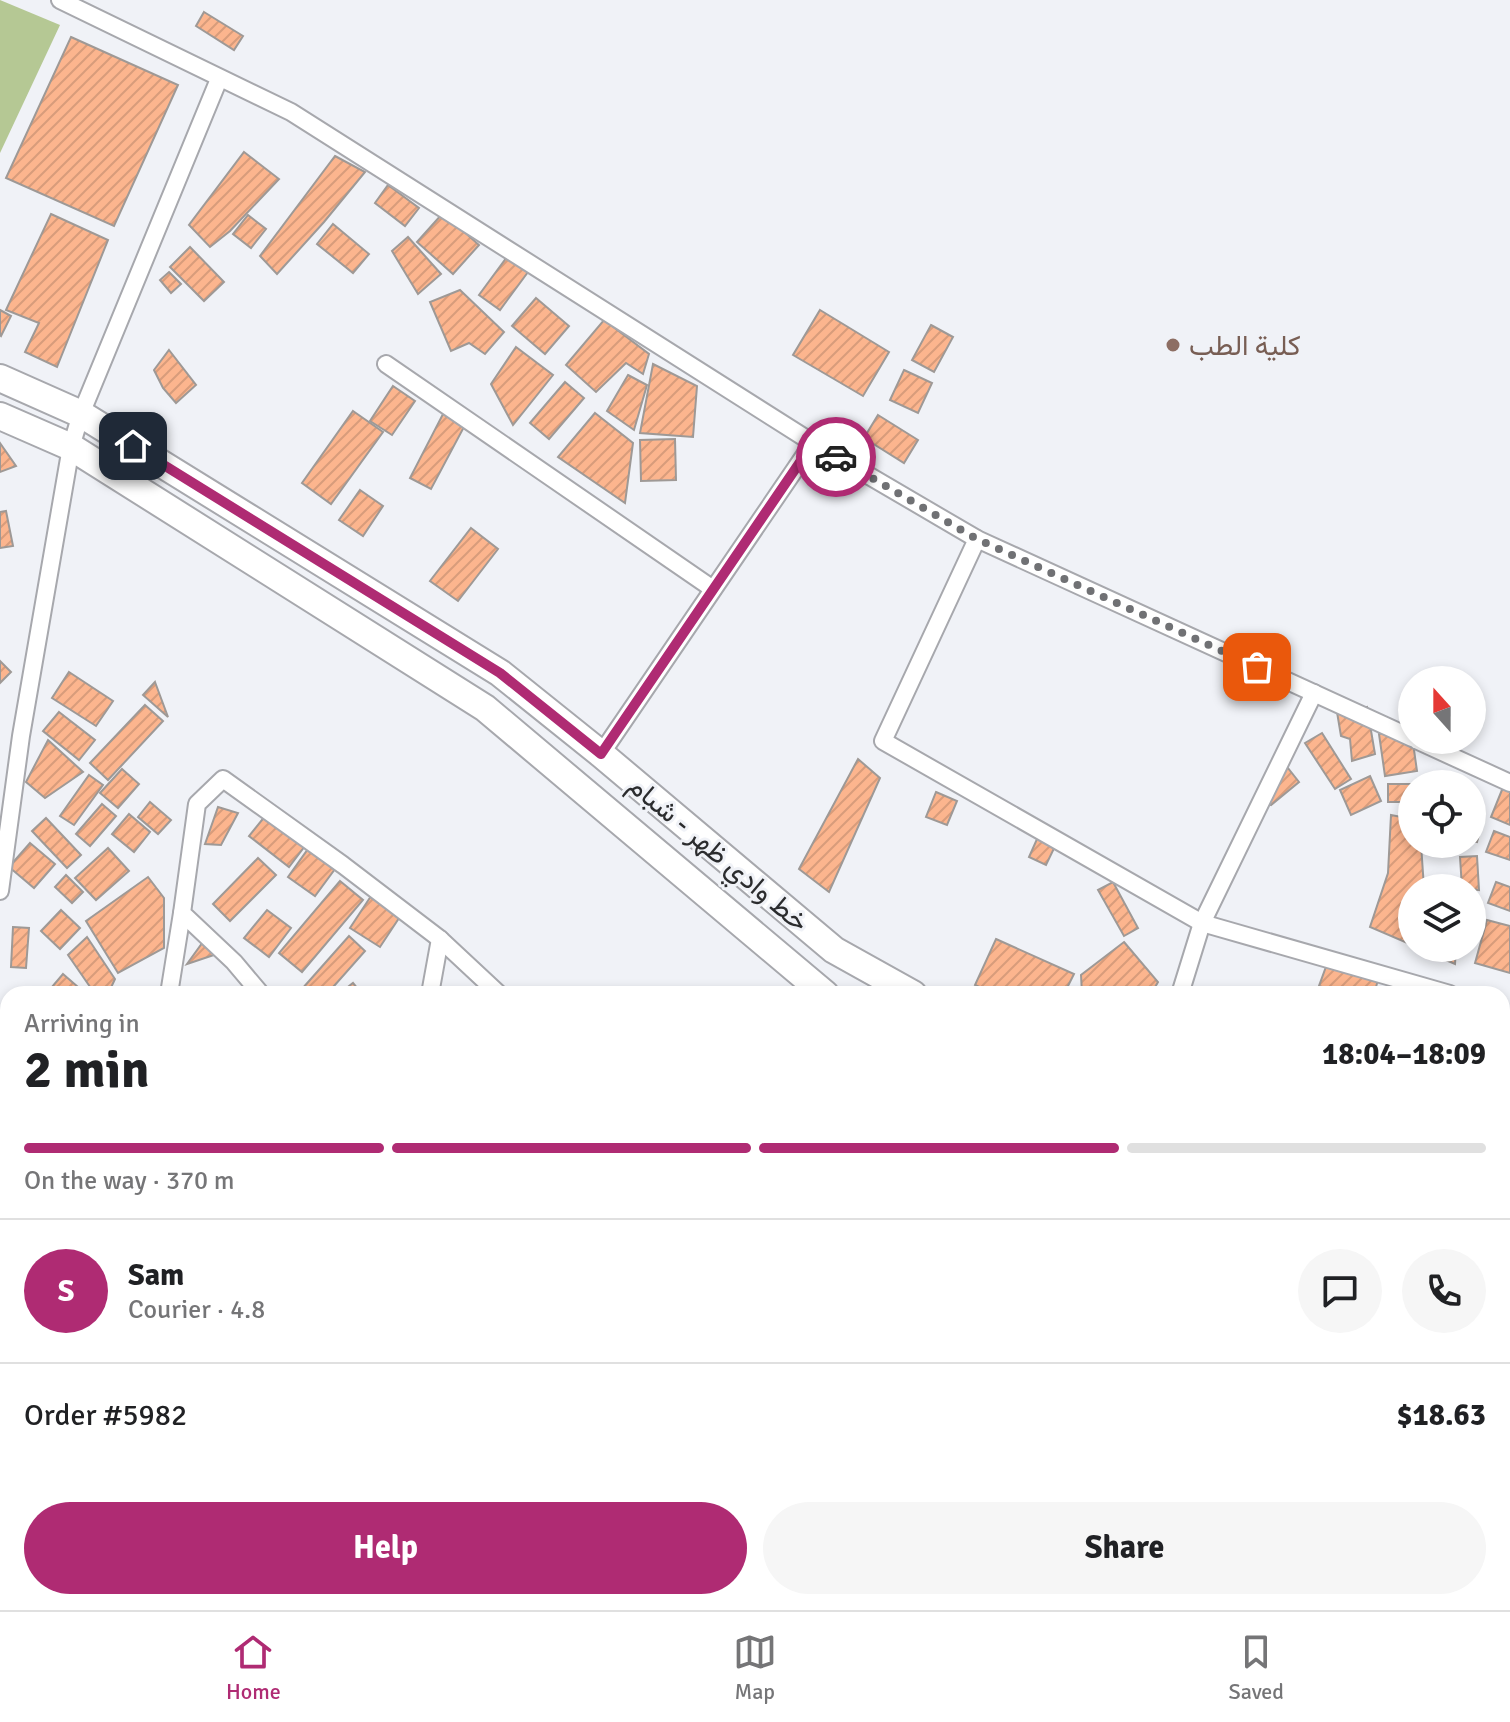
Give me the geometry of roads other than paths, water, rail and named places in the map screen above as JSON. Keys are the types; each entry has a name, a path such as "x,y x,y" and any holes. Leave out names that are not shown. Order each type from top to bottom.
{"main road":[{"name":"خط وادي ظهر - شبام","path":"0,378 81,414 500,673 834,950 899,986"},
{"name":"خط وادي ظهر - شبام","path":"0,416 71,447 485,708 815,986"}],"street":[{"path":"60,0 291,112 813,443 977,539 1398,732"},
{"path":"93,15 102,0"},
{"path":"0,891 21,736 71,447 81,414 219,79"},
{"path":"386,364 713,589"},
{"path":"601,754 813,443"},
{"path":"977,539 883,741 1202,923 1422,986"},
{"path":"1182,986 1202,923 1314,693"},
{"path":"1447,754 1510,783"},
{"path":"170,986 197,804 223,779 440,939 490,986"},
{"path":"182,913 234,962 254,986"},
{"path":"431,986 440,939"},
{"path":"224,1610 267,1610"}],"place":[{"name":"كلية الطب","path":"1173,345"}]}
